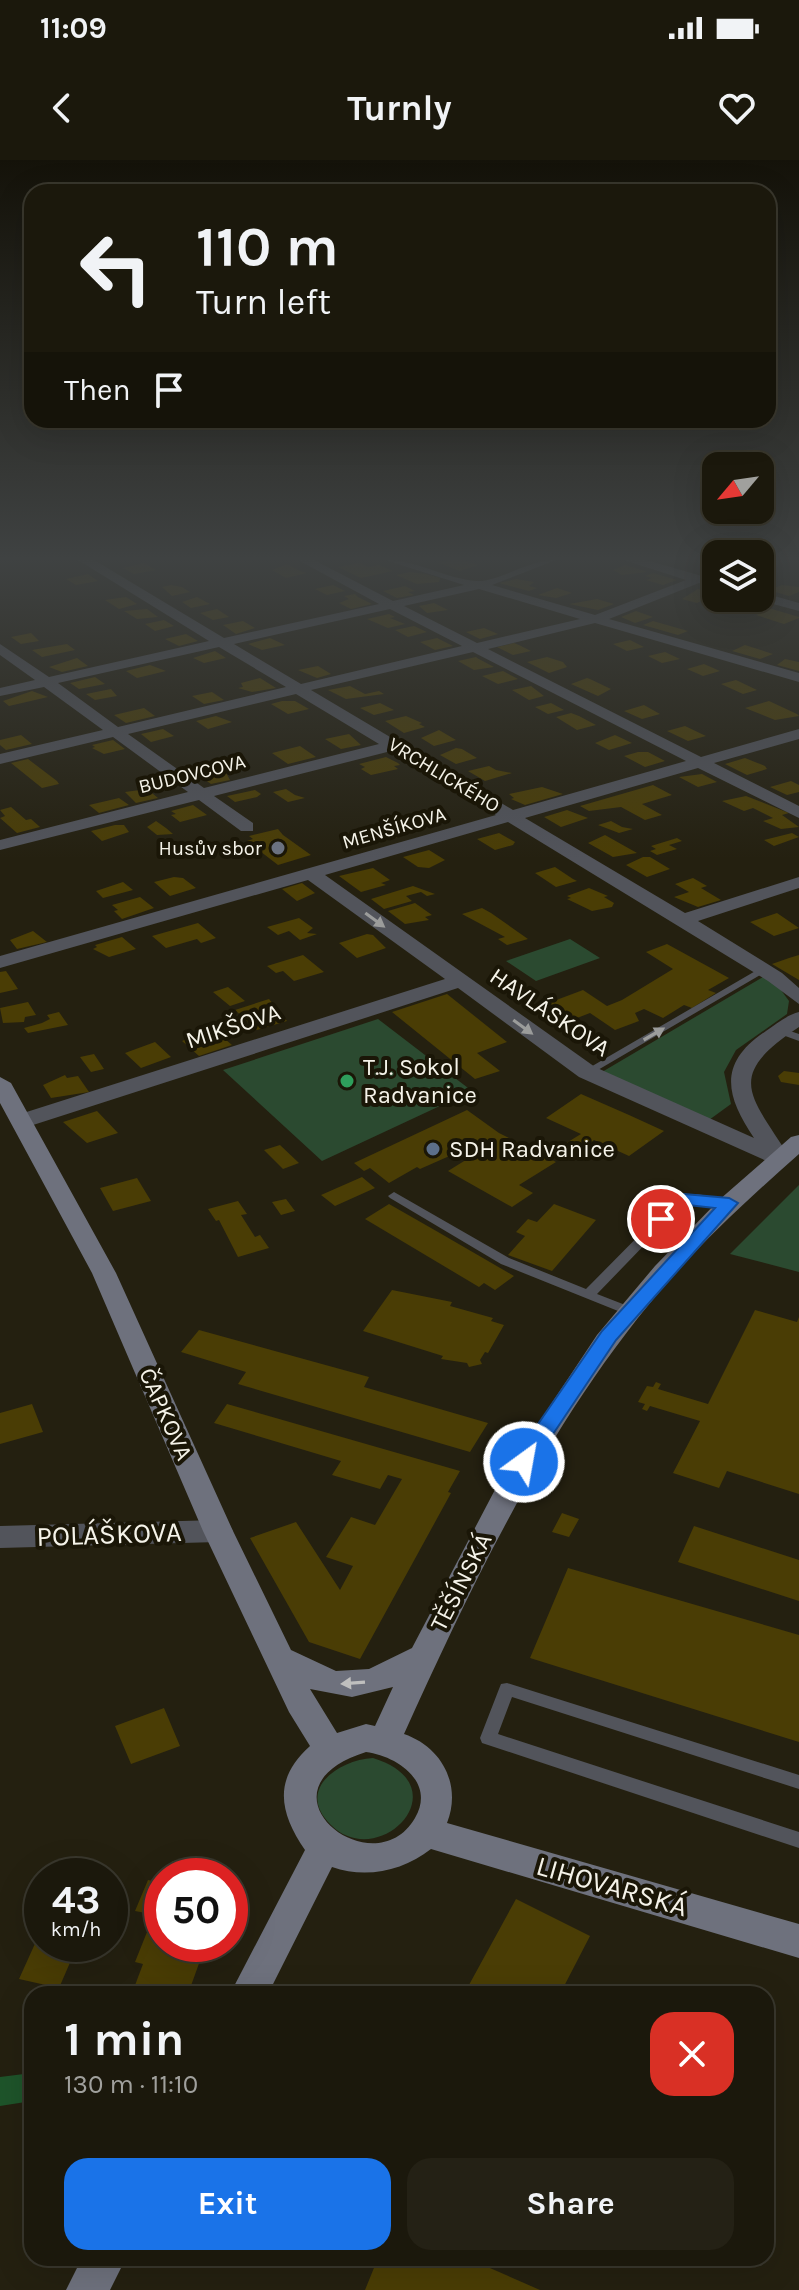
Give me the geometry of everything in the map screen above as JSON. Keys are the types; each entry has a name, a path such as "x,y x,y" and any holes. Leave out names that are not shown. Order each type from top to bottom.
{"street":[{"path":"16,659 247,827"},
{"path":"0,692 148,659"},
{"name":"VRCHLICKÉHO","path":"251,659 764,969 799,998"},
{"path":"0,759 426,659"},
{"path":"502,659 799,813"},
{"path":"735,659 799,678"},
{"name":"MENŠÍKOVA","path":"0,962 799,734"},
{"name":"BUDOVCOVA","path":"0,845 395,745"},
{"name":"HAVLÁSKOVA","path":"312,874 587,1072 779,1158"},
{"path":"683,920 799,882"},
{"name":"MIKŠOVA","path":"22,1121 460,981"},
{"path":"779,1158 757,1127 741,1077 747,1058 794,1031"},
{"name":"ČAPKOVA","path":"0,1083 104,1273 218,1531 305,1712 329,1748"},
{"name":"TĚŠÍNSKÁ","path":"385,1739 524,1462 589,1360 628,1311 729,1203 799,1142"},
{"name":"POLÁŠKOVA","path":"0,1537 218,1531"},
{"path":"280,1659 311,1679 348,1686 390,1678 424,1656"},
{"path":"356,1739 385,1739 405,1746 422,1759 434,1775 438,1794 436,1814 426,1832 410,1846 390,1855 367,1858 345,1855 325,1846 309,1832 299,1815 297,1796 307,1768 329,1748 356,1739"},
{"name":"LIHOVARSKÁ","path":"426,1832 799,1941"},
{"path":"253,1986 325,1846"},
{"path":"87,2290 100,2266"}],"lane":[{"path":"587,1072 764,969"},
{"path":"394,1196 505,1261 628,1311"},
{"path":"589,1294 679,1202 696,1198 729,1203"},
{"path":"799,1782 507,1689 488,1738 799,1840"}],"green space":[{"path":"570,939 600,958 536,981 506,961"},
{"path":"763,977 778,986 789,1001 787,1014 736,1050 724,1072 731,1104 709,1120 602,1072"},
{"name":"T.J. Sokol Radvanice","path":"378,1019 472,1091 322,1161 223,1070"},
{"path":"799,1185 799,1272 730,1254"},
{"path":"373,1758 399,1771 411,1787 412,1804 404,1820 389,1832 370,1839 350,1837 331,1825 321,1812 317,1800 319,1789 325,1779 347,1764"},
{"path":"24,2074 24,2102 0,2106 0,2077"}],"building":[{"path":"73,659 79,659 88,666 62,672 49,667"},
{"path":"196,659 220,659 204,663"},
{"path":"480,659 494,667 474,670 458,661"},
{"path":"555,659 567,667 549,673 527,662"},
{"path":"655,659 678,659 662,663"},
{"path":"784,659 799,662 799,671 777,665"},
{"path":"704,664 720,671 703,676 687,669"},
{"path":"150,665 166,671 137,678 126,671"},
{"path":"318,666 331,674 317,678 298,670"},
{"path":"503,671 518,679 498,684 482,676"},
{"path":"95,677 105,684 79,689 70,683"},
{"path":"260,678 276,688 252,692 238,688 243,687 241,683"},
{"path":"587,678 611,689 598,696 571,684"},
{"path":"736,680 757,690 743,694 721,684"},
{"path":"350,686 365,694 379,691 384,694 346,699 328,690"},
{"path":"531,686 544,696 529,700 512,690"},
{"path":"111,689 117,696 95,700 86,694"},
{"path":"32,691 48,697 9,706 3,701"},
{"path":"212,692 224,700 204,704 192,696"},
{"path":"295,701 309,709 288,714 271,704"},
{"path":"769,701 799,716 775,720 745,708"},
{"path":"380,703 394,710 374,715 360,708"},
{"path":"551,703 564,710 548,714 535,707"},
{"path":"644,705 660,714 642,719 624,711"},
{"path":"144,708 155,716 126,723 114,715"},
{"path":"571,713 596,725 577,730 556,717"},
{"path":"216,716 232,722 208,729 196,721"},
{"path":"406,716 425,727 404,733 385,721"},
{"path":"685,726 706,736 688,741 667,731"},
{"path":"163,729 174,736 151,742 141,734"},
{"path":"439,730 456,740 434,746 421,738"},
{"path":"349,734 361,745 341,749 325,739"},
{"path":"21,735 32,744 6,750 0,745 0,740"},
{"path":"615,735 632,743 609,750 595,743"},
{"path":"113,740 125,749 104,754 92,748 95,747 92,745"},
{"path":"300,746 316,757 288,764 272,753"},
{"path":"456,748 477,758 456,764 440,755"},
{"path":"648,752 665,761 645,767 624,756"},
{"path":"386,757 400,765 394,766 398,769 371,775 359,764"},
{"path":"745,758 767,769 747,775 725,764"},
{"path":"28,759 59,784 42,788 11,763"},
{"path":"489,766 512,773 485,781 468,771"},
{"path":"225,771 230,780 211,784 201,777"},
{"path":"702,774 717,782 698,787 679,777"},
{"path":"791,781 799,785 799,792 787,795 770,787"},
{"path":"653,785 672,795 642,804 662,815 645,820 621,807 589,811 580,806"},
{"path":"542,787 563,794 525,805 511,799 514,798 509,794"},
{"path":"147,789 158,798 136,803 125,792"},
{"path":"286,789 305,798 288,802 273,792"},
{"path":"255,790 261,794 235,802 227,796"},
{"path":"746,796 789,813 782,815 799,827 781,829 763,821 773,818 753,808 744,811 722,801"},
{"path":"119,798 129,805 99,813 89,805"},
{"path":"193,805 207,815 180,822 171,815 176,814 171,811"},
{"path":"11,807 40,827 17,833 0,818 5,816 0,810"},
{"path":"567,810 588,818 561,827 544,817"},
{"path":"156,821 173,834 157,835 147,827"},
{"path":"611,821 633,829 619,833 598,825"},
{"path":"124,825 129,832 102,841 91,831"},
{"path":"380,825 398,837 361,847 344,835"},
{"name":"Husův sbor","path":"278,829 311,855 278,865 247,841 253,839 249,836"},
{"path":"499,833 515,842 513,845 495,850 477,839"},
{"path":"792,833 799,837 774,846 764,840"},
{"path":"605,835 637,853 613,857 588,843"},
{"path":"677,838 682,841 669,845 677,849 657,855 650,851 656,849 651,846"},
{"path":"429,850 445,860 429,868 418,867 403,857"},
{"path":"650,857 670,869 647,877 626,865"},
{"path":"555,867 577,881 556,887 535,873"},
{"path":"373,868 390,880 381,883 386,885 361,892 339,876"},
{"path":"183,878 196,888 170,896 154,882"},
{"path":"693,878 707,886 701,888 721,900 698,907 674,897 689,892 675,884"},
{"path":"123,882 133,890 103,898 96,891"},
{"path":"302,883 315,893 297,901 282,889"},
{"path":"413,886 435,894 427,896 421,892 406,896 412,901 384,909 371,899"},
{"path":"589,888 608,896 604,897 614,903 612,907 592,911 567,899 571,898 567,896"},
{"path":"140,897 154,908 122,919 114,911 118,910 112,905"},
{"path":"415,903 432,915 425,917 429,920 405,924 388,911"},
{"path":"482,908 528,939 507,945 498,939 505,937 462,914"},
{"path":"777,913 799,928 774,936 750,922"},
{"path":"299,918 313,928 307,933 317,934 300,940 289,931 278,935 267,927"},
{"path":"198,923 216,938 201,943 197,939 166,948 152,936"},
{"path":"33,931 47,942 17,949 10,940"},
{"path":"373,935 386,948 357,958 339,943"},
{"path":"122,937 136,949 109,957 93,949 97,947 95,945"},
{"path":"667,944 729,978 708,990 716,993 692,1008 684,1005 663,1018 644,1009 635,1013 639,1021 615,1030 590,1013 559,1025 535,1008 583,990 607,1006 622,1000 673,969 646,952"},
{"path":"303,955 324,972 294,981 283,971 276,973 267,966"},
{"path":"799,955 799,980 772,964 789,958"},
{"path":"6,971 18,989 0,993 0,972"},
{"path":"228,987 245,1001 230,1006 213,992"},
{"path":"447,994 507,1042 477,1053 500,1071 475,1079 392,1012"},
{"path":"269,999 287,1021 257,1030 235,1010"},
{"path":"28,1002 36,1015 25,1017 24,1022 3,1023 0,1008"},
{"path":"59,1012 68,1025 28,1033 24,1028 42,1023 50,1019 47,1015"},
{"path":"212,1028 232,1045 199,1056 182,1041"},
{"path":"155,1042 171,1057 141,1068 125,1053"},
{"path":"94,1054 104,1069 91,1072 80,1057"},
{"path":"784,1071 799,1073 799,1085 781,1082 778,1076"},
{"path":"65,1075 67,1078 78,1076 89,1092 51,1098 43,1085"},
{"path":"581,1094 664,1131 629,1156 594,1140 578,1153 563,1145 581,1134 546,1118"},
{"path":"467,1110 499,1133 556,1162 519,1185 533,1193 512,1207 448,1171 469,1158 457,1149 451,1152 454,1154 420,1169 417,1167 389,1183 370,1168 364,1171 354,1163"},
{"path":"97,1111 118,1133 87,1143 63,1122"},
{"path":"280,1145 299,1163 283,1169 264,1150"},
{"path":"362,1177 375,1188 335,1206 321,1195"},
{"path":"137,1178 151,1201 113,1211 100,1188"},
{"path":"286,1199 295,1211 281,1215 272,1202"},
{"path":"238,1201 247,1214 241,1215 255,1237 260,1235 269,1248 238,1257 219,1220 216,1221 208,1209"},
{"path":"389,1204 514,1276 495,1290 484,1283 479,1287 365,1219"},
{"path":"554,1204 596,1220 552,1271 508,1255 525,1236 516,1232 528,1219 537,1222"},
{"path":"392,1290 452,1302 450,1306 493,1318 491,1321 504,1325 488,1353 485,1352 480,1360 482,1364 469,1367 467,1363 441,1359 443,1356 363,1331"},
{"path":"755,1310 797,1322 799,1317 799,1494 727,1471 719,1488 673,1473 700,1421 650,1406 647,1411 642,1409 645,1404 638,1402 647,1386 653,1387 656,1382 661,1384 658,1389 708,1404"},
{"path":"199,1330 369,1377 364,1387 488,1423 470,1452 238,1384 246,1372 181,1352"},
{"path":"32,1404 43,1432 0,1444 0,1413"},
{"path":"227,1404 460,1471 360,1659 309,1642 250,1538 296,1522 340,1590 353,1566 326,1557 351,1517 375,1525 402,1479 388,1475 380,1489 332,1475 341,1461 214,1423"},
{"path":"562,1513 579,1519 569,1537 552,1532"},
{"path":"694,1526 799,1560 799,1601 678,1562"},
{"path":"568,1568 799,1635 799,1742 530,1658"},
{"path":"164,1708 180,1746 131,1764 115,1726"},
{"path":"144,1890 144,1913 135,1911"},
{"path":"516,1899 590,1936 564,1986 468,1986"},
{"path":"144,1940 144,1962 200,1962 191,1986 135,1986 143,1964 135,1962"},
{"path":"27,1962 70,1962 60,1986 19,1979"},
{"path":"375,2266 485,2266 540,2290 365,2290"}],"place":[{"name":"Husův sbor","path":"278,848"},
{"name":"T.J. Sokol Radvanice","path":"347,1081"},
{"name":"SDH Radvanice","path":"433,1149"}],"route":[{"path":"524,1462 589,1360 628,1311 729,1203 684,1199 661,1219"}]}
